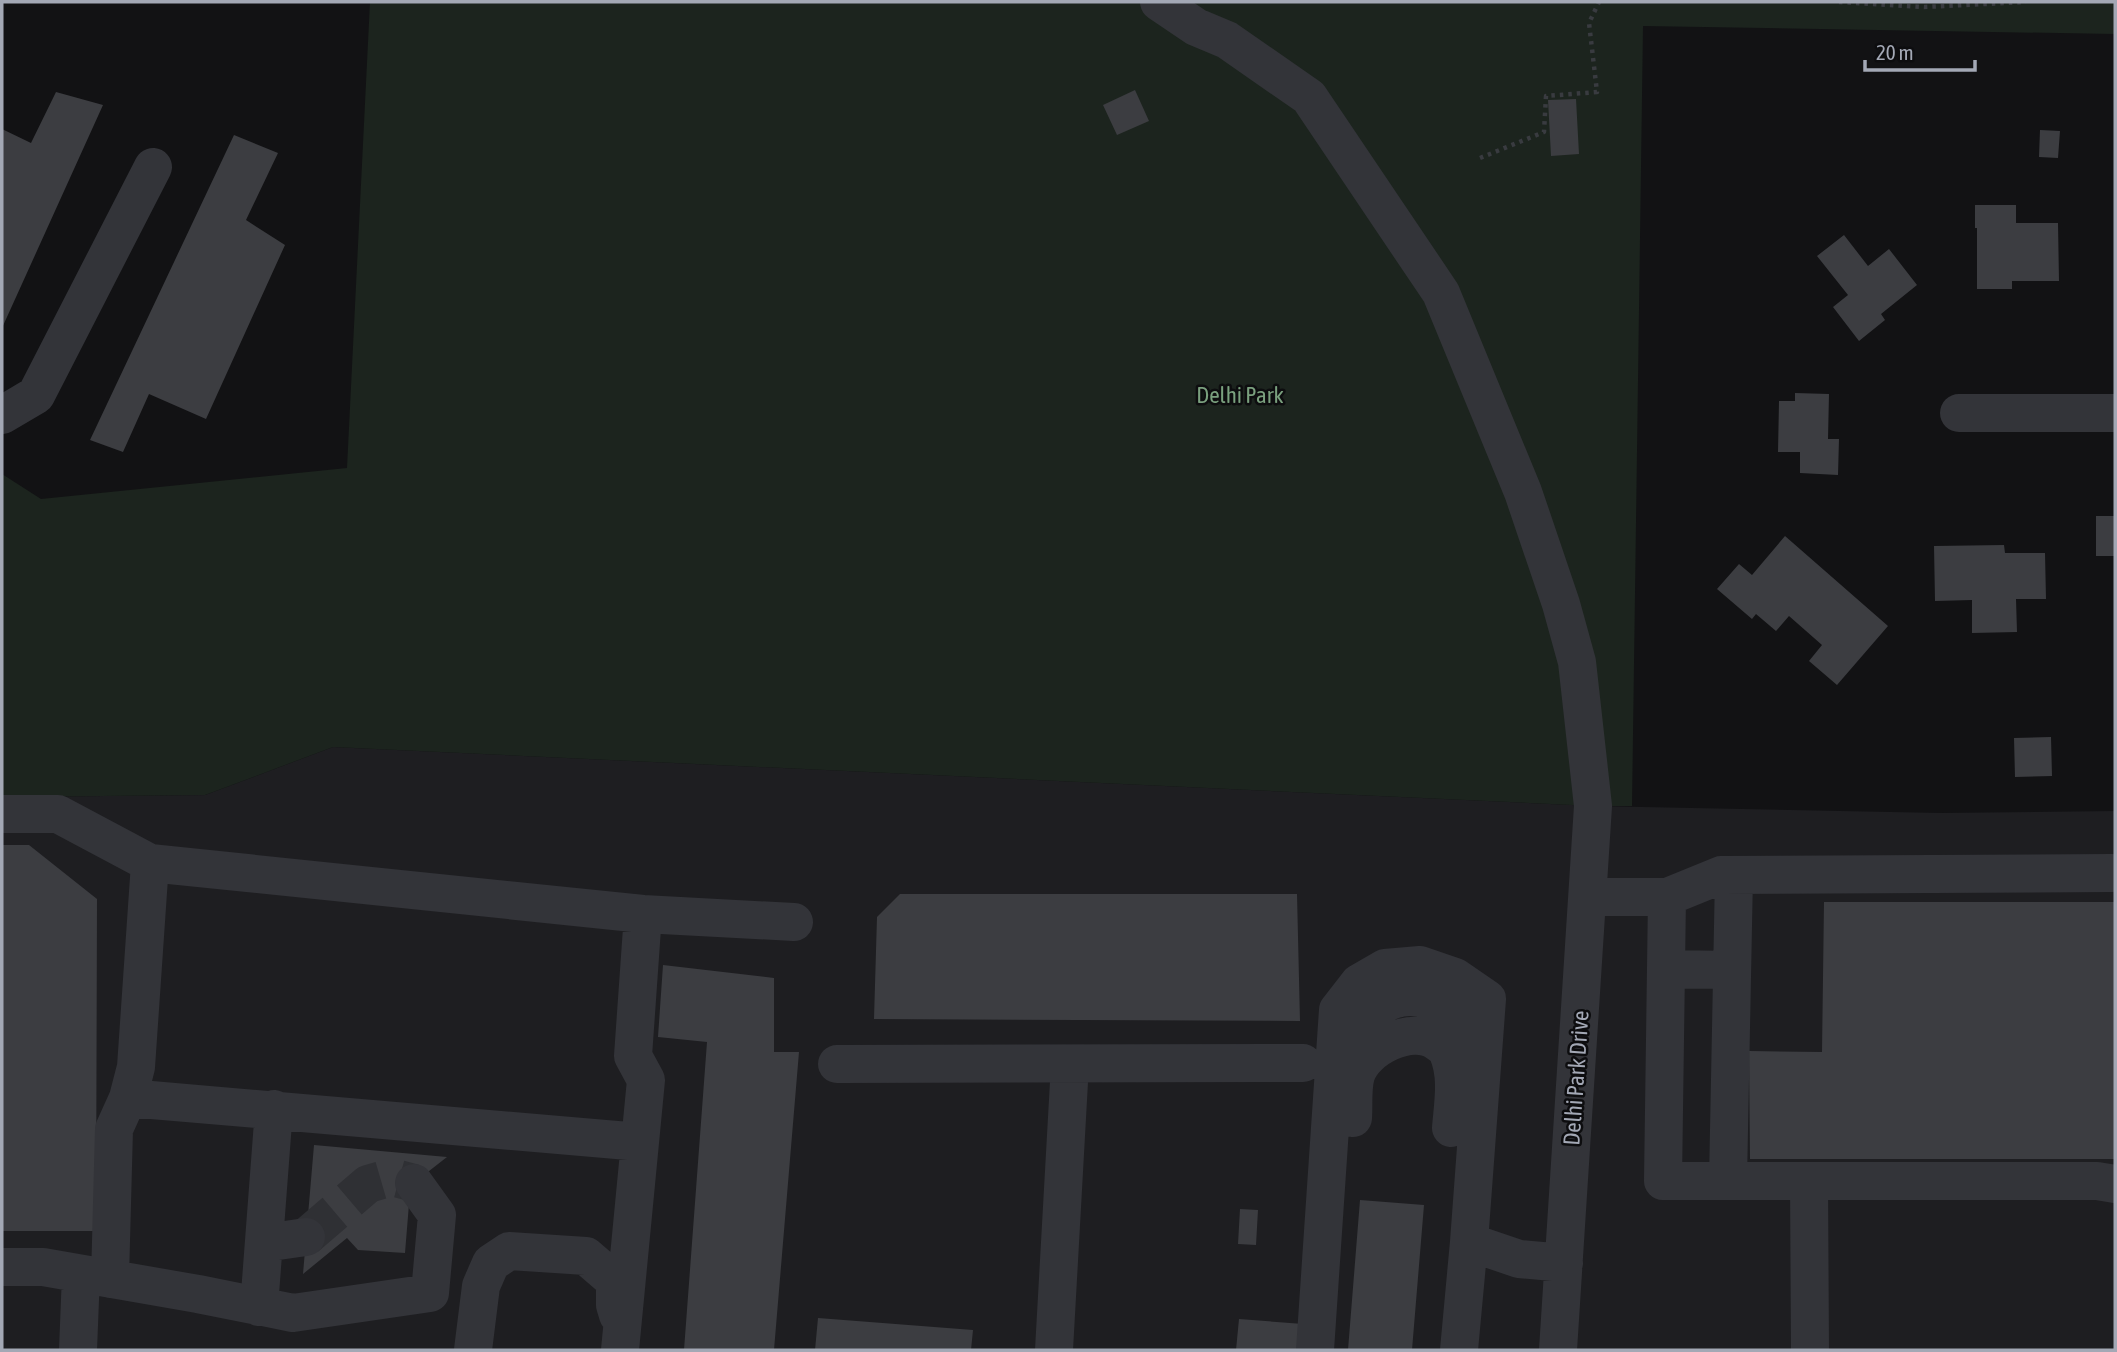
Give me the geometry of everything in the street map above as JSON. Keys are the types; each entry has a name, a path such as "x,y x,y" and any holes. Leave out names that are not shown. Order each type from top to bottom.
{"street":[{"name":"Delhi Park Drive","path":"1159,2 1196,27 1227,40 1309,97 1441,293 1523,492 1564,615 1577,662 1593,806 1558,1350"},
{"path":"2,415 36,395 153,167"},
{"path":"1959,412 2115,413"},
{"path":"2,814 58,814 150,863 643,914 794,922"},
{"path":"78,1350 96,1277 114,1129 128,1098 136,1068 150,863"},
{"path":"1588,897 1667,897 1721,875 2112,873"},
{"path":"1728,1181 1734,875"},
{"path":"1667,897 1663,1181 2097,1181 2115,1184"},
{"path":"621,1339 646,1080 633,1056 643,914"},
{"path":"1315,1350 1338,1010 1359,983 1385,968 1420,965 1455,977 1487,999 1459,1350"},
{"path":"1666,969 1732,970"},
{"path":"1333,1350 1356,1074 1370,1053 1392,1040 1411,1036 1432,1039 1447,1050 1455,1081 1447,1179 1468,1246"},
{"path":"837,1064 1303,1063"},
{"path":"1054,1350 1070,1064"},
{"path":"128,1098 640,1142"},
{"path":"259,1307 274,1109"},
{"path":"1809,1181 1810,1350"},
{"path":"2,1267 43,1267 293,1313 430,1293 436,1215 414,1183"},
{"path":"264,1243 306,1237"},
{"path":"1468,1246 1519,1259 1564,1264"},
{"path":"473,1350 481,1286 491,1264 509,1251 586,1255 615,1281 615,1305 621,1339"}],"path":[{"path":"1480,158 1544,132 1546,96 1597,92 1589,23 1599,2"},
{"path":"1839,2 1924,7 2026,2"}],"shaded area":[{"path":"333,747 1593,806 1941,813 2115,811 2115,1350 2,1350 2,797 205,795"}],"green space":[{"name":"Delhi Park","path":"370,2 2115,2 2115,34 1643,26 1632,806 333,747 205,795 2,797 2,474 41,499 347,468"}],"building":[{"path":"1135,90 1149,121 1117,135 1103,105"},
{"path":"56,92 103,105 2,328 2,129 31,143"},
{"path":"1576,99 1579,154 1551,156 1548,100"},
{"path":"2040,130 2060,131 2058,158 2039,157"},
{"path":"234,135 278,153 246,220 285,245 206,419 149,394 123,452 90,440"},
{"path":"1975,205 2016,205 2016,223 2058,223 2059,281 2012,281 2012,289 1977,289"},
{"path":"1844,235 1868,266 1889,249 1917,285 1881,314 1885,320 1859,341 1833,307 1848,295 1817,256"},
{"path":"1795,393 1829,394 1828,439 1839,439 1838,475 1800,473 1800,452 1778,452 1779,401 1795,401"},
{"path":"2096,516 2115,516 2115,556 2096,556"},
{"path":"1785,536 1888,626 1837,685 1809,661 1822,645 1789,616 1776,631 1756,614 1752,619 1717,589 1739,564 1752,575"},
{"path":"2004,545 2005,553 2045,553 2046,599 2016,599 2017,632 1972,633 1972,600 1935,601 1934,546"},
{"path":"2051,737 2052,776 2015,777 2014,738"},
{"path":"2,845 29,845 97,899 96,1231 2,1231"},
{"path":"900,894 1297,894 1300,1021 874,1019 877,917"},
{"path":"1824,902 2115,902 2115,1159 1750,1159 1749,1051 1822,1052"},
{"path":"663,965 774,978 774,1052 799,1052 774,1350 684,1350 707,1042 658,1037"},
{"path":"314,1145 447,1157 401,1193 409,1204 405,1253 358,1250 347,1238 303,1274"},
{"path":"1360,1200 1424,1205 1412,1350 1348,1350"},
{"path":"1240,1209 1258,1210 1256,1245 1238,1244"},
{"path":"818,1318 973,1330 971,1350 815,1350"},
{"path":"1239,1319 1303,1324 1300,1350 1236,1350"}],"tunnel":[{"path":"306,1237 368,1184 392,1177 414,1183"}]}
